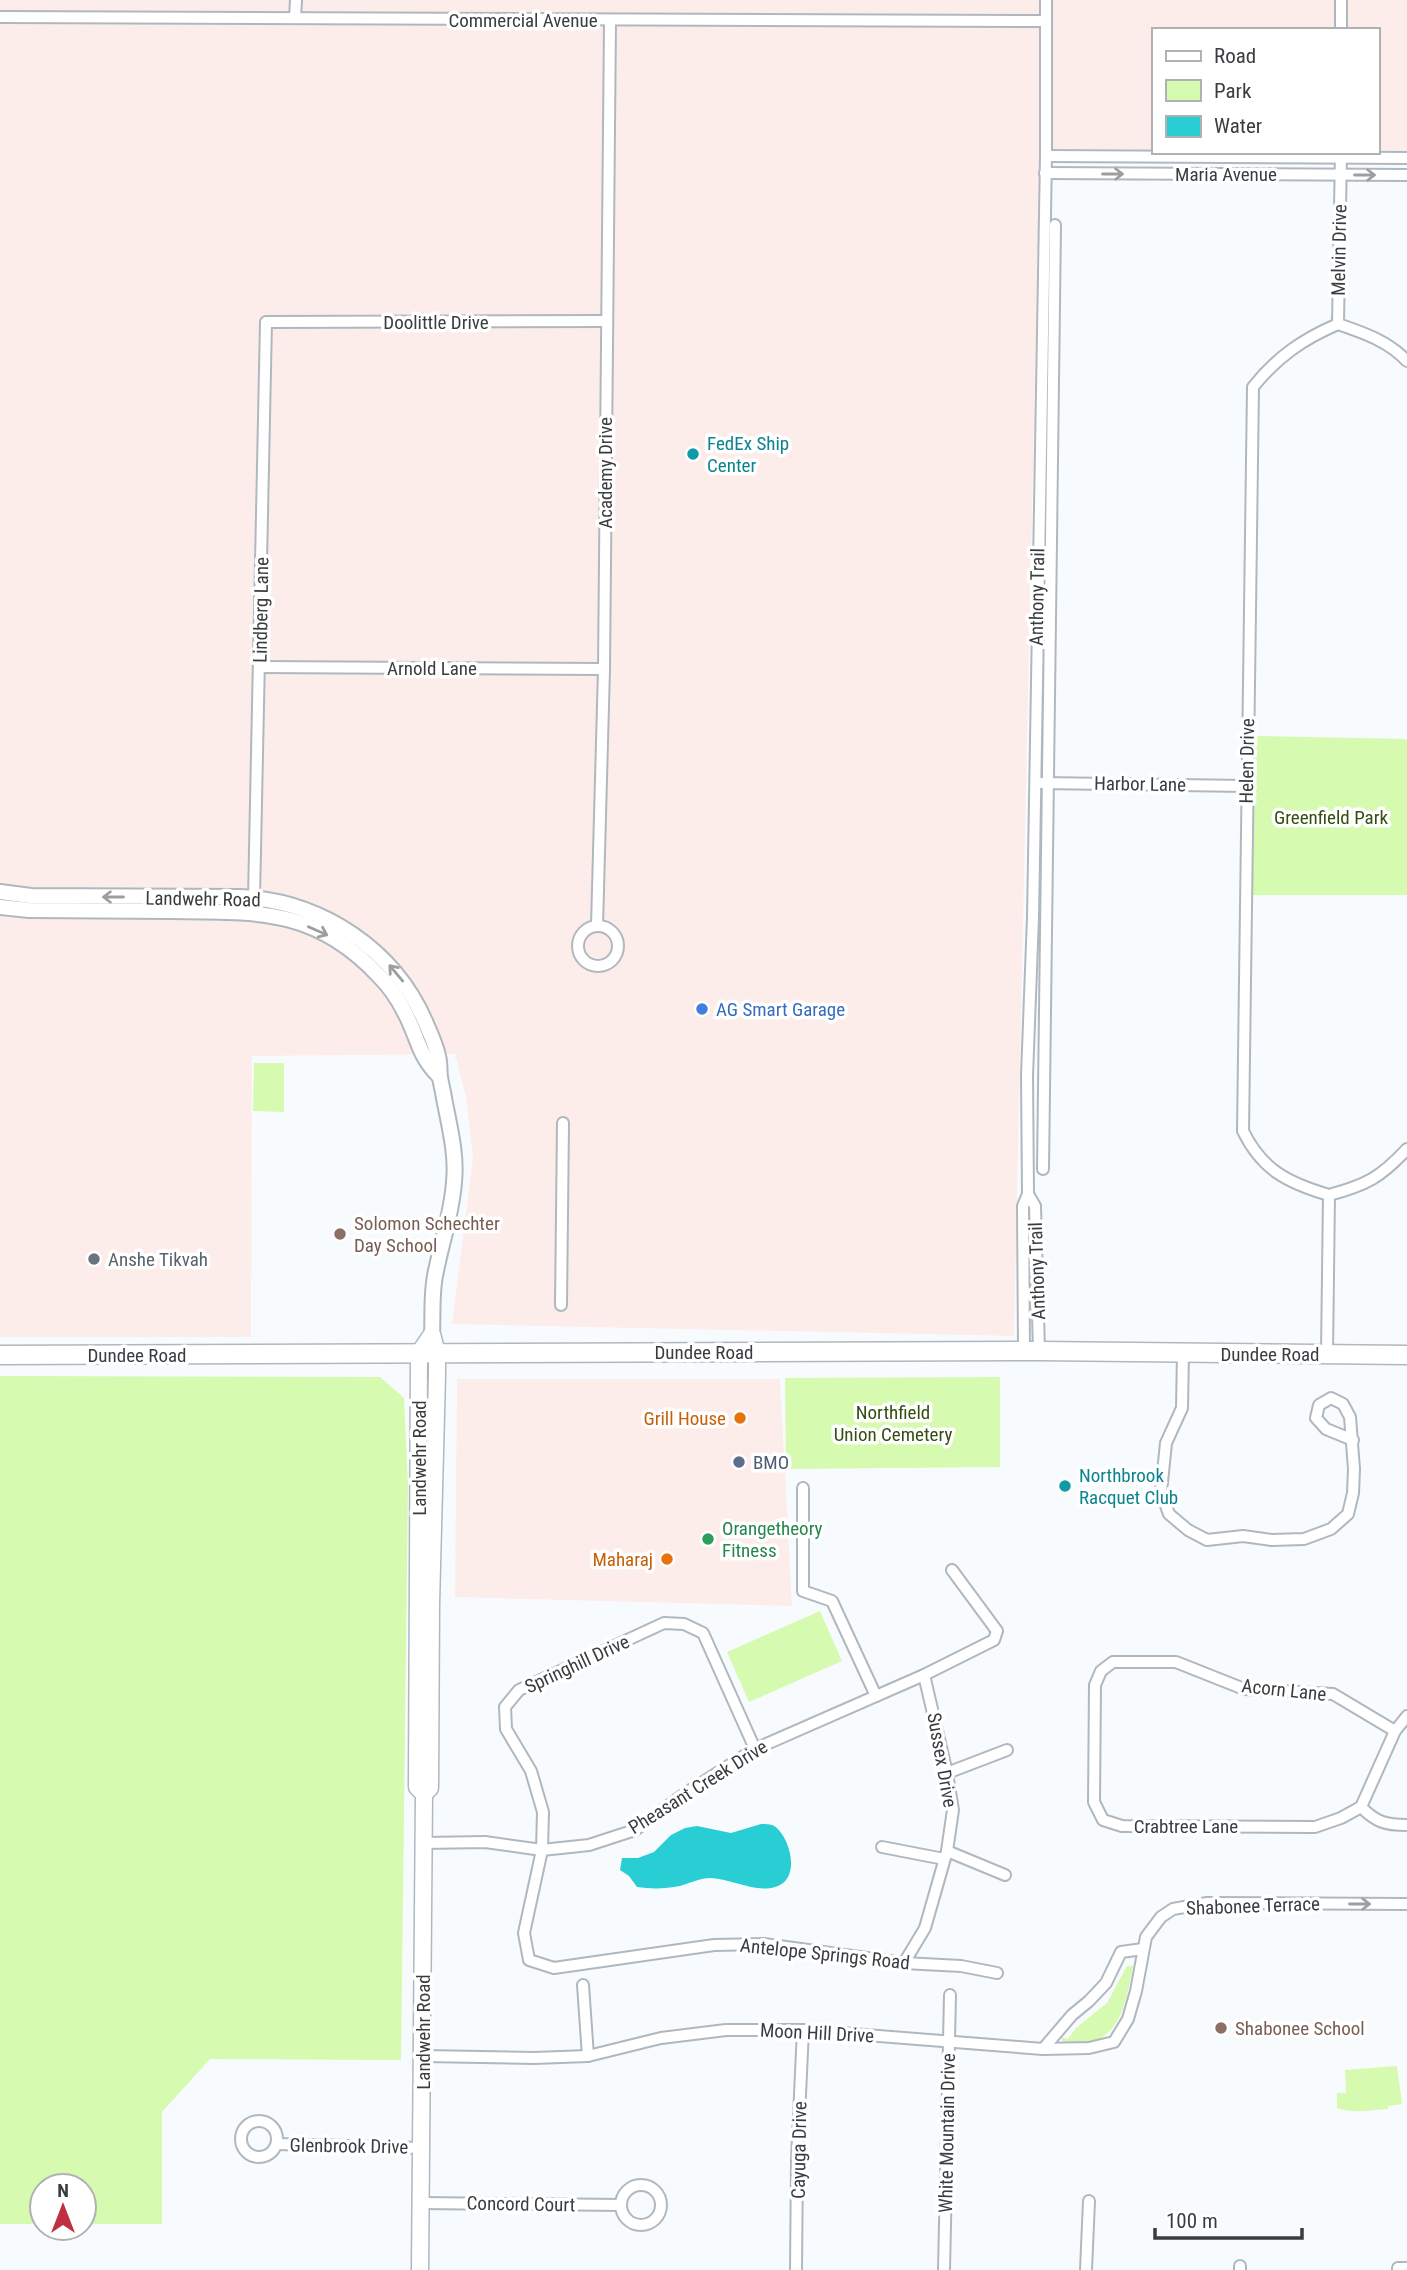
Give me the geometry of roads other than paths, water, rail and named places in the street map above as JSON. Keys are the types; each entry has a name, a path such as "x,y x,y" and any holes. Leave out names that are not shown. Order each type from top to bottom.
{"main road":[{"name":"Landwehr Road","path":"420,2270 424,1794 417,1787 428,1353 432,1335"},
{"name":"Dundee Road","path":"0,1355 1032,1351 1407,1355"}],"street":[{"path":"295,19 296,0"},
{"name":"Anthony Trail","path":"1032,1351 1023,1206 1028,1194 1027,1076 1046,156 1046,0"},
{"path":"1341,0 1341,28"},
{"name":"Commercial Avenue","path":"0,17 1046,21"},
{"name":"Academy Drive","path":"597,926 604,669 610,21"},
{"name":"Maria Avenue","path":"1046,156 1341,155 1407,158"},
{"name":"Melvin Drive","path":"1338,324 1341,155"},
{"name":"Maria Avenue","path":"1045,173 1407,175"},
{"name":"Anthony Trail","path":"1043,1169 1055,225"},
{"name":"Doolittle Drive","path":"266,322 607,321"},
{"name":"Lindberg Lane","path":"254,898 266,322"},
{"path":"1338,324 1396,349 1407,361"},
{"name":"Helen Drive","path":"1329,1195 1297,1186 1270,1167 1252,1149 1243,1130 1246,786 1253,387 1268,368 1288,351 1311,336 1338,324"},
{"name":"Arnold Lane","path":"260,667 604,669"},
{"name":"Harbor Lane","path":"1034,783 1246,786"},
{"name":"Landwehr Road","path":"0,892 31,896 254,898 297,907 321,916 344,928 382,957 404,983 424,1019 439,1056 439,1076 452,1136 455,1181 435,1274 432,1335"},
{"name":"Landwehr Road","path":"0,907 29,910 253,912 293,920 325,933 343,944 382,979 405,1011 426,1062 439,1076"},
{"path":"1027,1076 1044,1077"},
{"path":"561,1305 563,1123"},
{"path":"1327,1354 1329,1195 1362,1186 1391,1167 1407,1149"},
{"path":"1183,1353 1182,1408 1166,1443 1161,1492 1169,1514 1188,1530 1207,1540 1243,1536 1272,1540 1304,1539 1331,1529 1348,1514 1354,1469 1353,1440"},
{"path":"803,1488 803,1591 832,1601 876,1696"},
{"name":"Pheasant Creek Drive","path":"424,1843 485,1842 542,1850 589,1845 635,1830 686,1793 755,1749 924,1675 994,1640 996,1631 952,1570"},
{"name":"Springhill Drive","path":"529,1960 524,1933 542,1850 543,1812 531,1771 506,1729 505,1707 519,1690 664,1623 684,1624 703,1633 755,1749"},
{"name":"Acorn Lane","path":"1095,1685 1101,1671 1113,1662 1176,1662 1244,1689 1333,1694 1395,1731"},
{"name":"Sussex Drive","path":"904,1963 925,1928 946,1855 953,1810 924,1675"},
{"name":"Crabtree Lane","path":"1095,1685 1094,1802 1104,1820 1122,1826 1315,1827 1341,1818 1360,1807"},
{"path":"1407,1716 1395,1731 1360,1807 1374,1820 1407,1825"},
{"path":"947,1773 1007,1750"},
{"path":"882,1847 946,1855 1005,1875"},
{"name":"Shabonee Terrace","path":"1143,1949 1146,1937 1161,1917 1173,1909 1189,1905 1407,1904"},
{"name":"Antelope Springs Road","path":"529,1960 554,1968 714,1945 764,1944 904,1963 961,1966 996,1973"},
{"path":"1043,2049 1072,2015 1105,1983 1121,1952 1143,1949"},
{"name":"Moon Hill Drive","path":"423,2056 588,2056 661,2038 726,2030 803,2030 1043,2049 1089,2048 1114,2042 1128,2019 1143,1949"},
{"path":"583,1985 588,2056"},
{"name":"White Mountain Drive","path":"944,2270 950,1995"},
{"name":"Cayuga Drive","path":"796,2270 797,2159 803,2030"},
{"name":"Glenbrook Drive","path":"277,2144 422,2148"},
{"path":"1086,2270 1089,2201"},
{"name":"Concord Court","path":"421,2203 621,2205"},
{"path":"1398,2270 1407,2268"}],"water":[{"path":"761,1824 772,1825 778,1829 788,1845 791,1865 789,1875 775,1887 751,1887 711,1878 674,1887 642,1888 637,1887 629,1876 620,1870 622,1858 638,1858 654,1852 671,1835 685,1828 697,1826 731,1833"}],"place":[{"name":"FedEx Ship Center","path":"693,454"},
{"name":"AG Smart Garage","path":"702,1009"},
{"name":"Solomon Schechter Day School","path":"340,1234"},
{"name":"Anshe Tikvah","path":"94,1259"},
{"name":"Grill House","path":"740,1418"},
{"name":"BMO","path":"739,1462"},
{"name":"Northbrook Racquet Club","path":"1065,1486"},
{"name":"Orangetheory Fitness","path":"708,1539"},
{"name":"Maharaj","path":"667,1559"},
{"name":"Shabonee School","path":"1221,2028"}],"park label":[{"name":"Greenfield Park","path":"1331,817"},
{"name":"Northfield Union Cemetery","path":"893,1423"}]}
